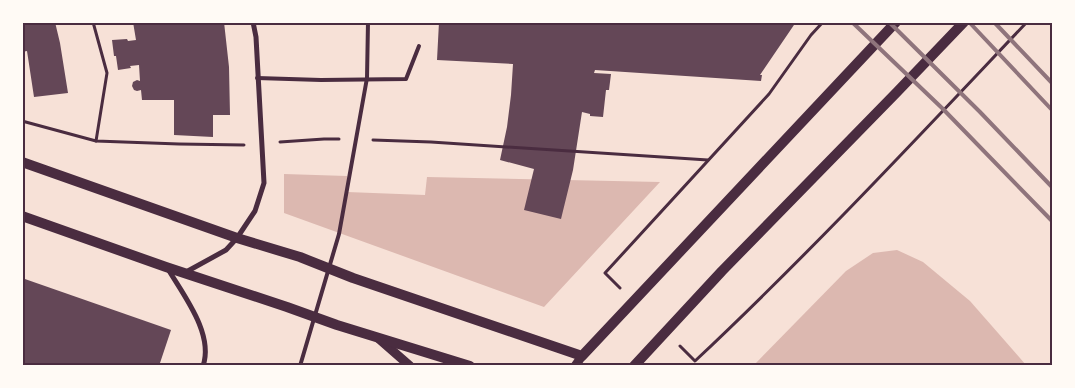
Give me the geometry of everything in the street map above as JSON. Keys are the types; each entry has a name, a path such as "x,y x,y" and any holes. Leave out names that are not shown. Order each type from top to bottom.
{"main road":[{"path":"22,162 237,238 300,257 583,361 896,22"},
{"path":"634,366 722,271 964,22"},
{"path":"22,216 166,267 378,338 470,366"}],"street":[{"path":"185,273 226,250 237,238 255,211 264,183 256,37 253,22"},
{"path":"166,267 202,328 206,356 203,366"},
{"path":"378,338 410,366"},
{"path":"575,366 583,361"}],"lane":[{"path":"300,366 339,234 367,78 368,22"},
{"path":"258,78 321,80 406,79 418,46"}],"path":[{"path":"93,22 106,73 96,140"},
{"path":"372,140 709,160 769,94 811,35 823,22"},
{"path":"22,121 96,140 179,144 262,144 343,139"},
{"path":"690,366 695,361"}],"shaded area":[{"path":"284,174 347,176 347,192 425,195 427,177 660,182 544,307 284,213"},
{"path":"897,250 923,262 970,301 1026,365 754,365 846,271 873,253"}],"building":[{"path":"22,22 55,22 68,93 34,97 27,51 22,52"},
{"path":"133,22 224,22 229,67 230,115 213,115 213,137 174,135 174,100 142,100 141,90 134,90 132,86 133,82 140,81 139,65 118,70 112,40 136,40"},
{"path":"439,22 796,22 760,75 762,75 761,81 595,70 594,73 611,74 609,90 606,90 603,117 590,116 590,114 582,112 573,170 561,219 524,210 534,169 500,160 507,127 513,64 437,60"},
{"path":"22,278 171,330 159,366 22,366"}],"railway":[{"path":"852,22 943,109 1052,221"},
{"path":"889,22 1052,187"},
{"path":"969,22 1052,110"},
{"path":"994,22 1052,83"}]}
